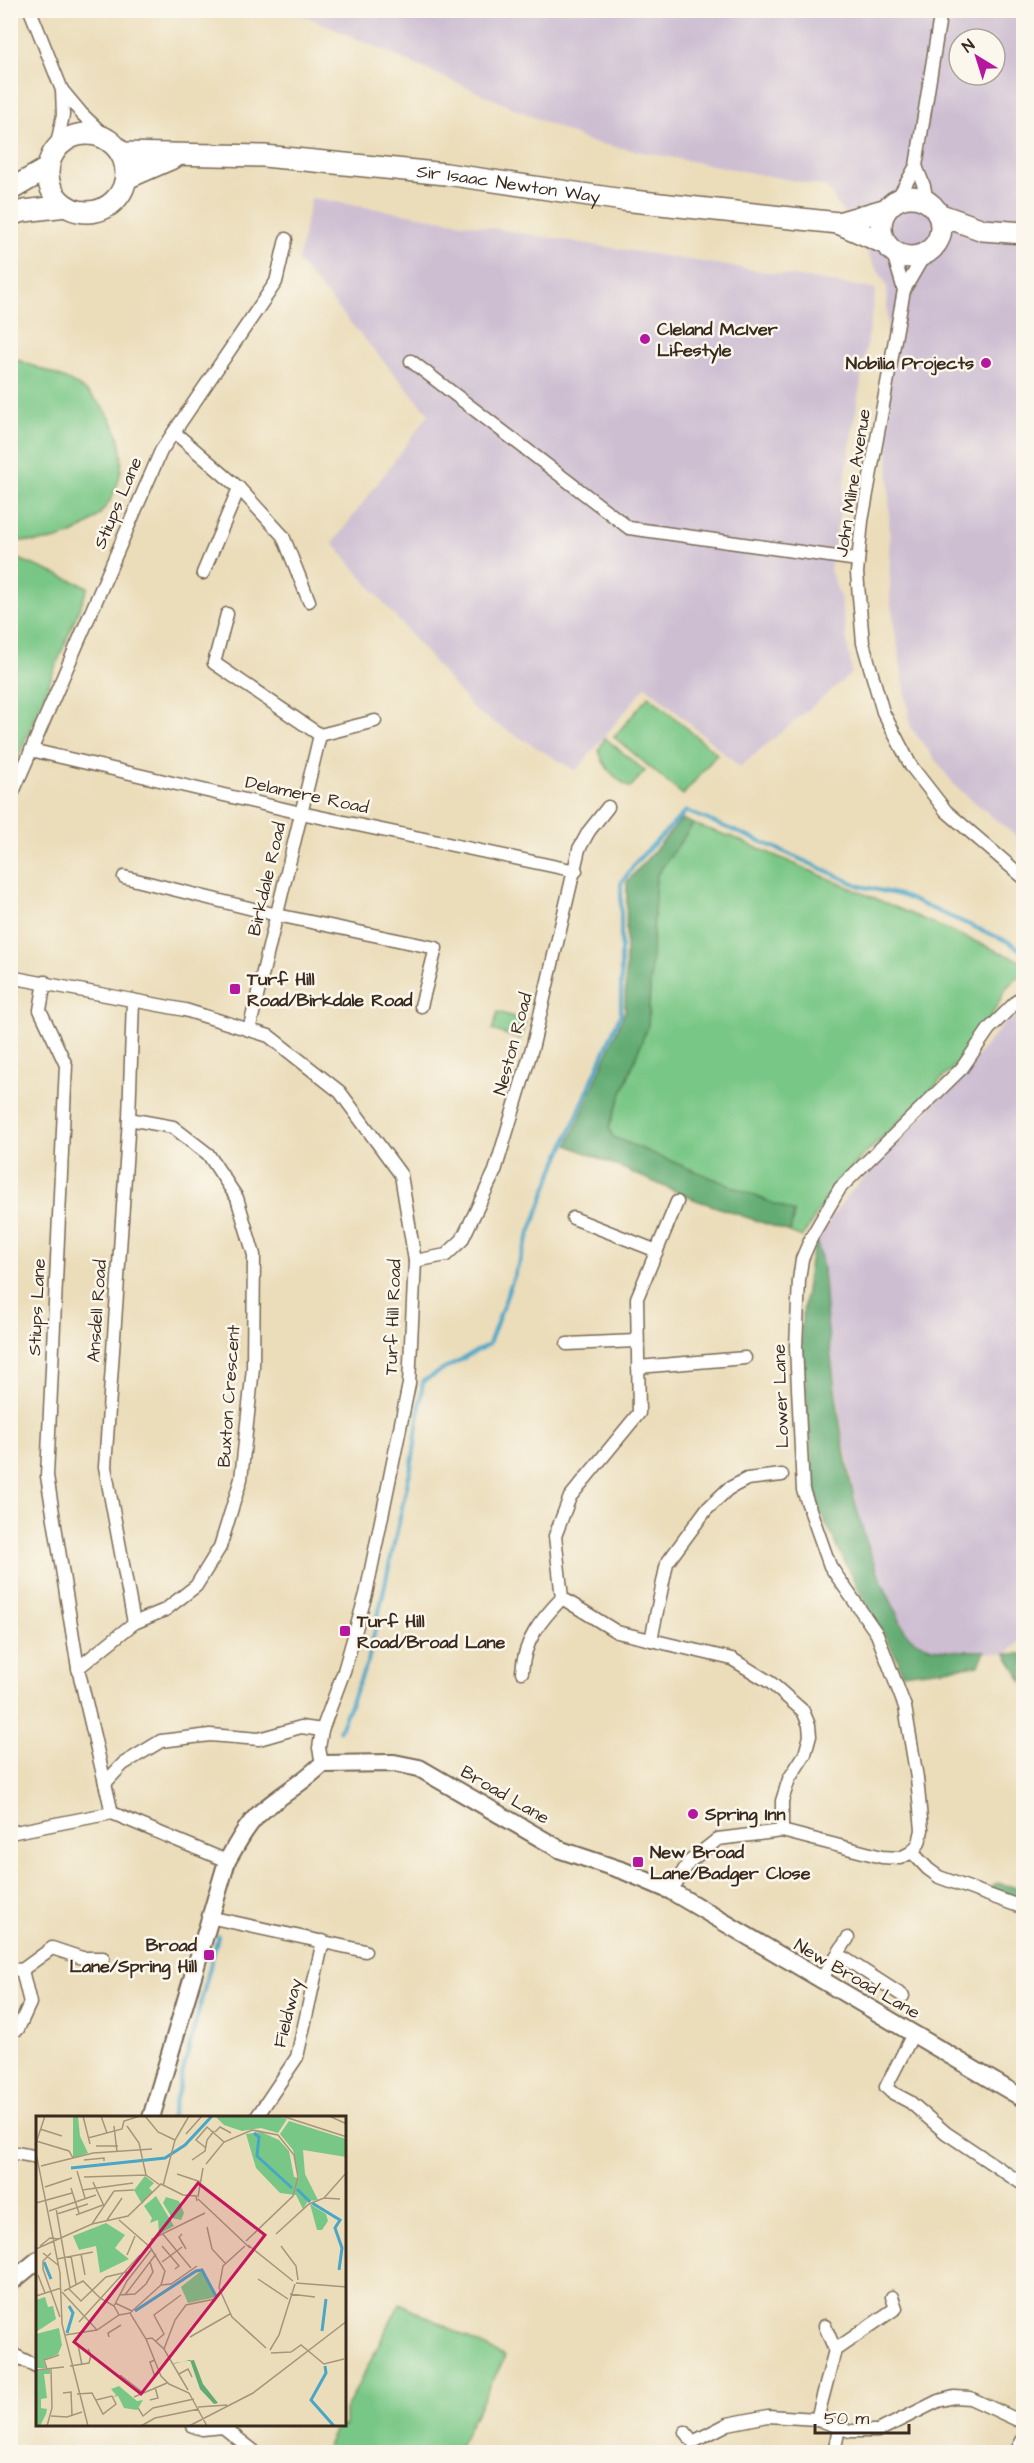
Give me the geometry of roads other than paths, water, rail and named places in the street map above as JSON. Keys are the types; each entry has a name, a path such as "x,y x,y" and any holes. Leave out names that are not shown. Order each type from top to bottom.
{"highway":[{"path":"10,190 52,158 64,141 86,133 115,146 127,165 127,178 119,196 104,209 78,212 66,206 52,190 52,158"},
{"name":"Sir Isaac Newton Way","path":"115,146 304,166 446,174 623,200 838,223 889,247"},
{"name":"Sir Isaac Newton Way","path":"127,178 181,154"},
{"path":"983,230 909,256 889,247 881,226 891,205 911,197 983,230 1023,232"},
{"name":"Sir Isaac Newton Way","path":"838,223 891,205"},
{"path":"10,215 66,206"},
{"path":"931,248 940,234 932,207"}],"main road":[{"name":"Broad Lane","path":"322,1764 394,1763 418,1768 561,1850 624,1871 671,1891"},
{"path":"152,2116 227,1861 243,1834 261,1812 305,1780 322,1764"},
{"name":"New Broad Lane","path":"671,1891 1023,2099"},
{"path":"10,2283 36,2262"}],"street":[{"path":"30,10 62,90 82,114 115,146"},
{"path":"891,205 916,166 940,10"},
{"path":"52,158 63,114 62,90"},
{"path":"916,166 932,207"},
{"name":"Stiups Lane","path":"10,798 161,450 276,282 285,239"},
{"name":"John Milne Avenue","path":"889,247 904,290"},
{"name":"John Milne Avenue","path":"931,248 904,290 862,521 857,595 864,651 878,698 901,748 922,781 946,811 1023,878"},
{"path":"411,362 629,528 858,560"},
{"path":"174,432 239,488 283,536 309,601"},
{"path":"203,573 239,488"},
{"path":"227,614 214,663 320,735 375,721"},
{"name":"Birkdale Road","path":"249,1030 320,735"},
{"name":"Delamere Road","path":"31,750 301,813 576,871"},
{"name":"Neston Road","path":"415,1261 446,1255 462,1240 495,1171 533,1045 576,871 579,849 589,831 608,807"},
{"path":"124,877 277,915 436,948 421,1006"},
{"path":"10,964 13,977"},
{"name":"Turf Hill Road","path":"13,977 185,1010 269,1036 340,1092 401,1175 415,1261 409,1384 366,1594 344,1671 321,1730 319,1748 322,1764"},
{"name":"Stiups Lane","path":"45,982 40,1010 66,1065 47,1476 78,1668 112,1813"},
{"name":"Lower Lane","path":"912,1852 919,1843 922,1830 917,1778 905,1707 877,1634 830,1566 803,1490 796,1347 799,1280 802,1259 812,1236 840,1188 962,1068 989,1029 1023,994"},
{"name":"Ansdell Road","path":"133,1000 129,1119 105,1467 134,1623"},
{"name":"Buxton Crescent","path":"78,1668 134,1623 165,1610 196,1586 220,1547 241,1479 253,1368 254,1255 237,1198 208,1154 173,1127 129,1119"},
{"path":"562,1598 555,1536 570,1497 639,1413 637,1298 677,1202"},
{"path":"573,1218 657,1251"},
{"path":"567,1344 636,1341"},
{"path":"638,1367 746,1358"},
{"path":"651,1640 667,1563 706,1510 728,1488 747,1479 782,1475"},
{"path":"562,1598 617,1632 732,1659 771,1683 803,1711 809,1725 810,1736 805,1754 789,1779 782,1801 782,1831"},
{"path":"522,1672 523,1660 537,1624 562,1598"},
{"path":"105,1783 123,1764 161,1741 210,1735 259,1739 301,1727 321,1730"},
{"path":"10,1833 112,1813 227,1861"},
{"path":"671,1891 689,1862 718,1839 782,1831 882,1857 900,1858 912,1852 939,1877 1023,1908"},
{"path":"209,1917 364,1951"},
{"path":"820,1981 848,1938"},
{"name":"Fieldway","path":"257,2116 297,2057 323,1941"},
{"path":"18,2029 30,2003 16,1970 52,1948 82,1958 103,1958"},
{"path":"838,1953 903,1996"},
{"path":"913,2034 886,2087 910,2102 946,2133 1023,2186"},
{"path":"10,2152 36,2157"},
{"path":"835,2350 897,2306"},
{"path":"817,2419 835,2350 825,2326"},
{"path":"10,2353 36,2366"},
{"path":"685,2432 693,2442 728,2424 768,2416 817,2419 850,2431 878,2431 938,2401 954,2397 970,2398 1023,2424"},
{"path":"196,2427 202,2429 223,2427 255,2452"},
{"path":"834,2452 840,2428"},
{"path":"1016,2452 1023,2437"}],"waterway":[{"path":"339,1731 368,1661 413,1458 423,1381 489,1344 551,1176 621,1013 621,884 636,862 686,811 860,886 900,895 1009,942 1024,952"},
{"path":"172,2116 218,1936"}],"place":[{"name":"Cleland McIver Lifestyle","path":"645,339"},
{"name":"Nobilia Projects","path":"986,363"},
{"name":"Turf Hill Road/Birkdale Road","path":"235,989"},
{"name":"Turf Hill Road/Broad Lane","path":"345,1631"},
{"name":"Spring Inn","path":"693,1814"},
{"name":"New Broad Lane/Badger Close","path":"638,1862"},
{"name":"Broad Lane/Spring Hill","path":"209,1955"}]}
